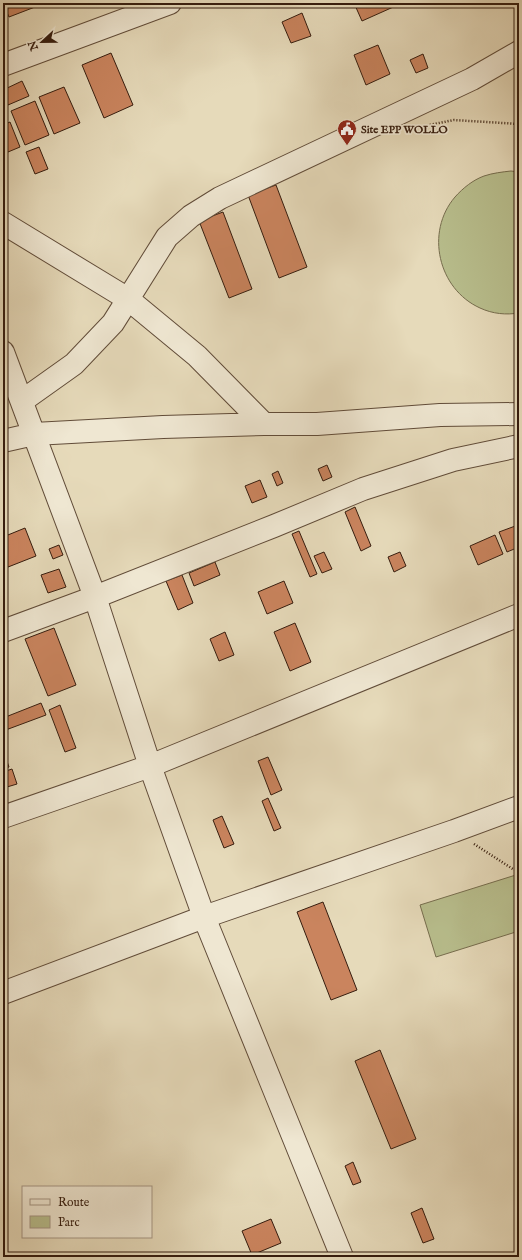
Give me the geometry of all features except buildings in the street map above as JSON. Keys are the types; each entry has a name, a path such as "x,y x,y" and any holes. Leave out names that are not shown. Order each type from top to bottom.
{"street":[{"path":"3,65 170,3"},
{"path":"22,401 74,364 113,323 167,237 191,216 220,198 472,79 519,52"},
{"path":"3,223 128,299 197,356 264,424"},
{"path":"3,352 95,597 150,766 204,917 342,1257"},
{"path":"3,441 34,434 163,427 317,424 440,415 519,414"},
{"path":"3,632 274,526 363,489 453,460 519,446"},
{"path":"3,817 150,766 519,615"},
{"path":"3,993 204,917 454,831 519,807"}],"path":[{"path":"418,127 454,120 519,124"},
{"path":"454,831 519,872"}],"green space":[{"path":"511,171 519,172 519,313 504,314 490,312 480,308 466,299 454,288 446,274 440,258 439,242 440,226 446,211 458,194 468,185 480,178 494,173"},
{"path":"519,874 519,931 436,957 420,905"}],"place":[{"name":"Site EPP WOLLO","path":"347,146"}]}
